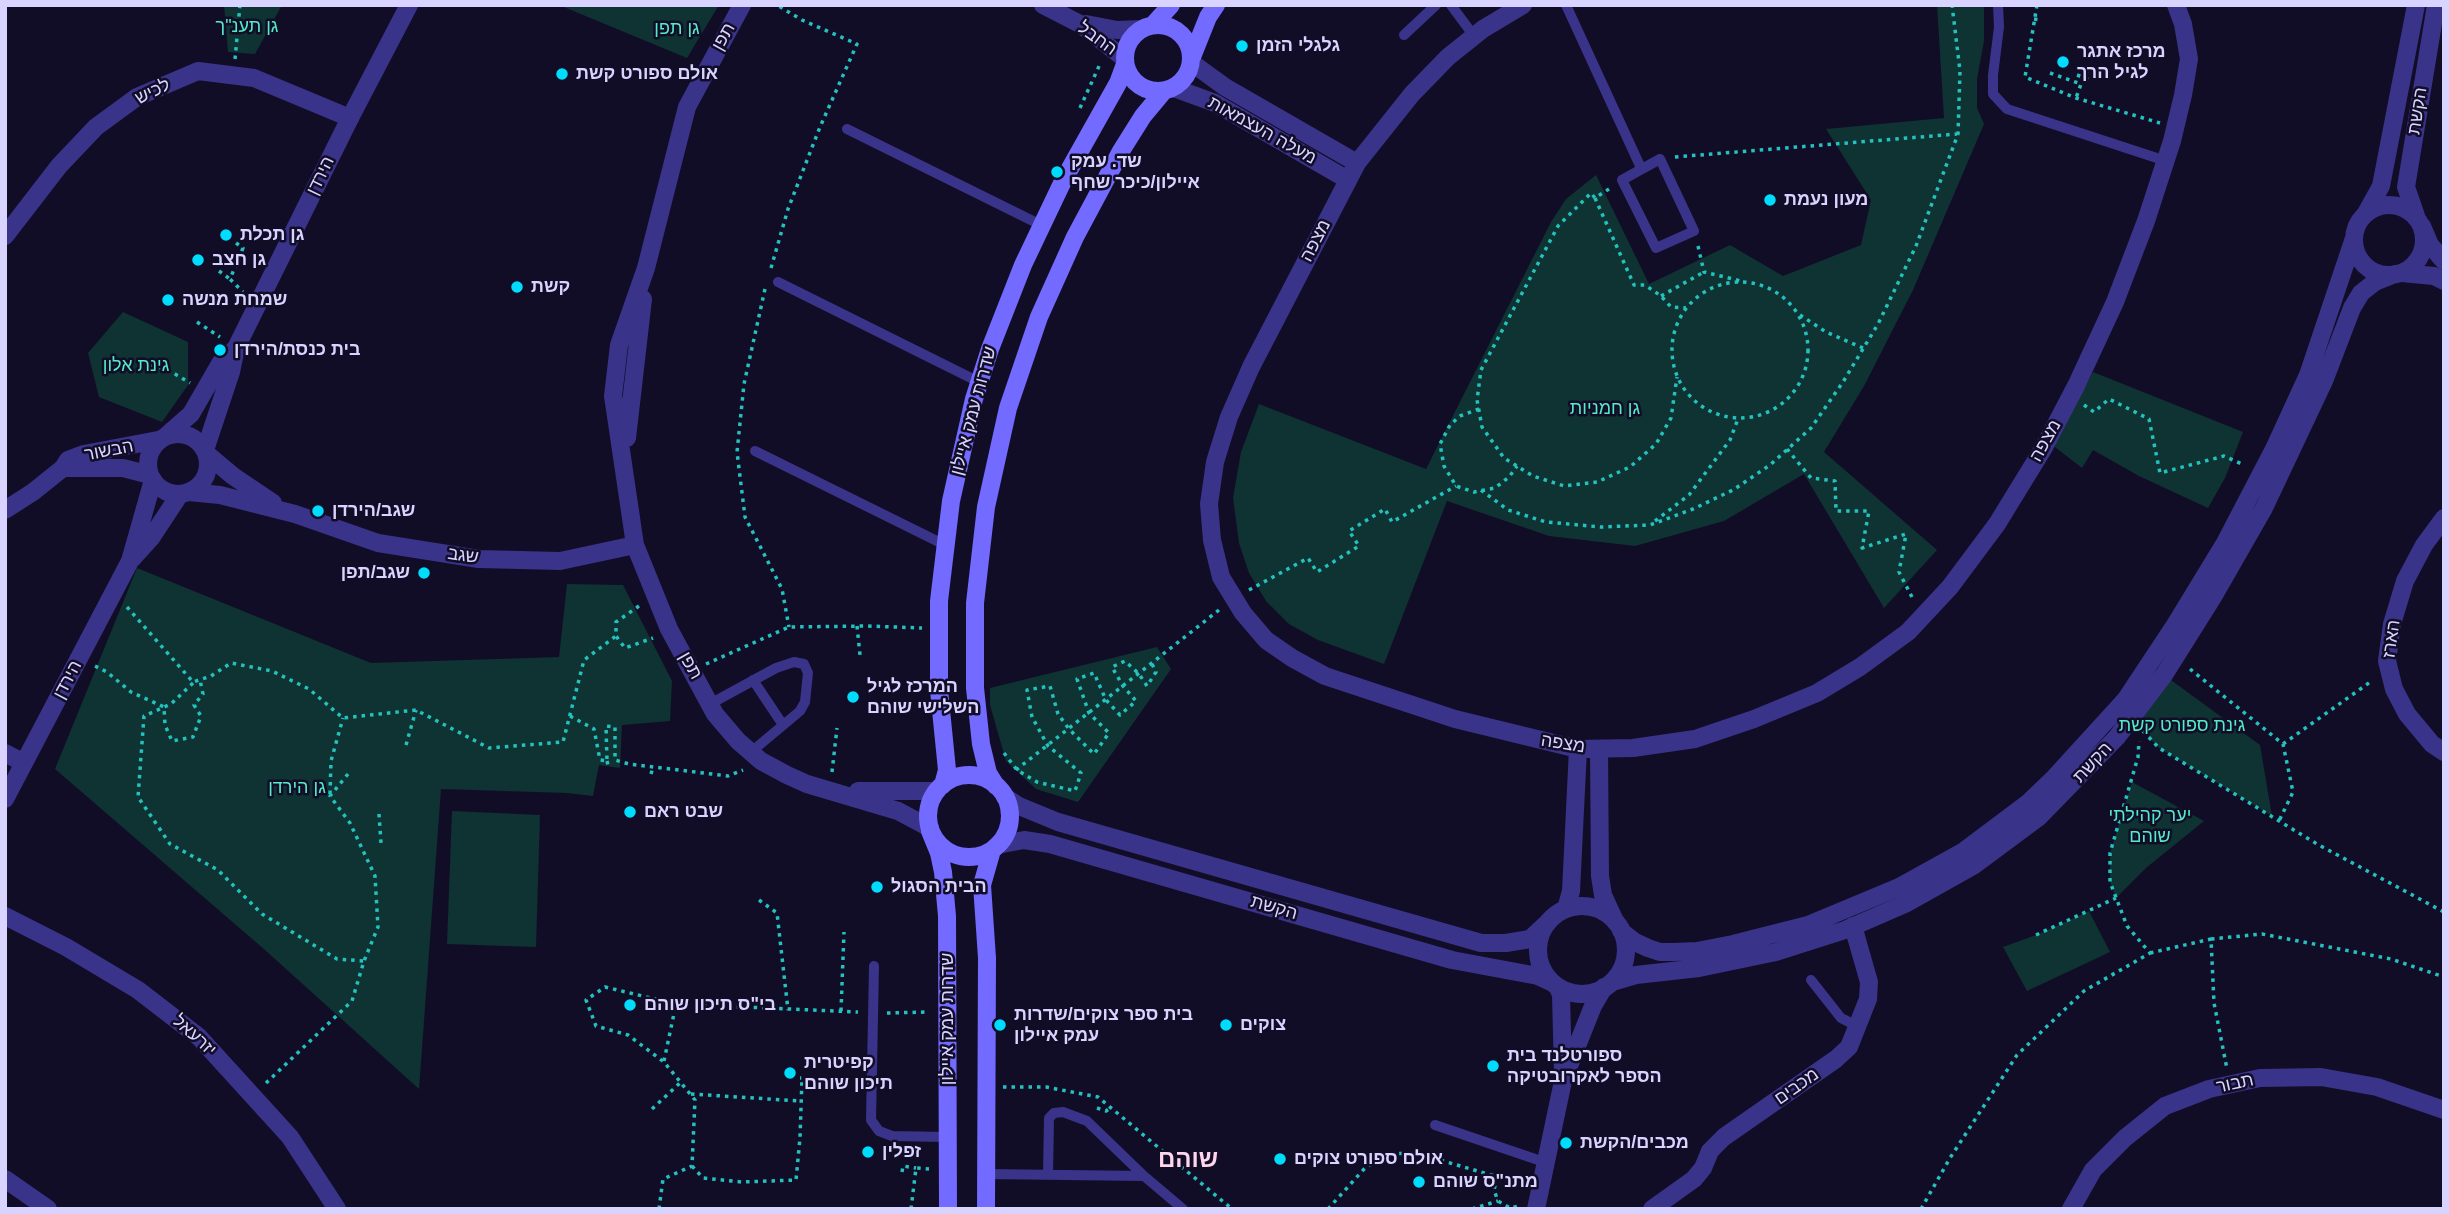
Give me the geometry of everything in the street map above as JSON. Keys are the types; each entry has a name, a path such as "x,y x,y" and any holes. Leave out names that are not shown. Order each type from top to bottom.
{"main road":[{"path":"1171,5 1129,42 1125,62 1129,75 1140,87 1151,91 1168,90 1188,74 1208,17 1216,5"},
{"path":"1147,27 1165,25 1175,29 1187,41 1192,60"},
{"name":"שדרות עמק איילון","path":"940,788 947,770 939,690 939,601 944,545 956,478 979,382 1006,304 1041,225 1118,83 1125,62"},
{"name":"שדרות עמק איילון","path":"1001,792 988,773 981,744 975,688 975,603 986,507 1008,408 1040,317 1075,237 1143,116 1168,90"},
{"path":"986,1209 986,958 982,885 994,848 1008,827 1009,811 1001,792 978,776 964,775 950,779 929,803 930,829 940,846 952,854 966,857 980,855 994,848"},
{"name":"שדרות עמק איילון","path":"930,829 943,872 947,916 948,1209"}],"street":[{"name":"הירדן","path":"206,453 236,348 409,5"},
{"name":"תפן","path":"742,5 687,107 646,268 619,345 613,396 635,545 669,629 710,704 738,741 756,757 807,783 898,811 930,829"},
{"name":"החבל","path":"1043,5 1101,39 1125,62"},
{"name":"מצפה","path":"1523,5 1474,36 1448,57 1412,94 1357,163 1251,367 1229,417 1215,462 1209,504 1212,540 1221,577 1266,640 1325,676 1455,719 1578,749 1633,748 1695,739 1754,719 1816,693 1860,667 1908,632 1950,587 1997,524 2043,449 2115,302 2166,161 2189,59 2183,24 2176,5"},
{"name":"הקשת","path":"2366,213 2381,186 2416,5"},
{"name":"הקשת","path":"2419,221 2406,187 2436,5"},
{"name":"החבל","path":"1070,19 1105,29 1147,27"},
{"name":"מעלה העצמאות","path":"1192,60 1225,87 1357,163"},
{"name":"לכיש","path":"5,236 59,166 96,127 137,97 198,71 254,78 350,118"},
{"name":"מעלה העצמאות","path":"1168,90 1214,103 1348,180"},
{"path":"2444,261 2430,245 2419,221 2397,205 2375,207 2357,224 2355,248 2359,259 2368,268 2378,274 2434,276 2444,281"},
{"path":"2398,274 2412,267 2424,248 2419,221"},
{"name":"הקשת","path":"1618,926 1642,946 1667,952 1698,951 1808,925 1899,887 1964,851 2011,817 2053,779 2126,699 2225,543 2268,461 2308,375 2354,238"},
{"name":"הקשת","path":"1608,984 1636,975 1699,968 1776,952 1877,917 1973,866 2005,844 2065,792 2129,722 2176,657 2234,563 2264,508 2324,382 2352,308 2361,293 2375,282 2398,274"},
{"name":"הירדן","path":"163,438 191,414 221,362 236,348"},
{"path":"187,435 196,439 206,453 208,473 197,488 184,493 162,489 152,478 149,457 163,438 187,435"},
{"name":"הבשור","path":"5,510 33,492 63,468 68,460 84,454 163,438"},
{"name":"שגב","path":"206,453 243,483 274,504 295,514"},
{"name":"הבשור","path":"63,468 123,468 152,478"},
{"name":"הירדן","path":"5,799 130,561 152,478"},
{"name":"הירדן","path":"130,561 151,538 184,493"},
{"name":"שגב","path":"184,493 220,495 295,514 378,543 479,559 560,561 635,545"},
{"name":"הארז","path":"2444,518 2424,545 2405,581 2392,624 2387,661 2394,690 2407,714 2432,744 2444,752"},
{"path":"1566,909 1571,891 1578,749"},
{"path":"1563,1081 1593,1006 1621,970 1625,957 1625,943 1603,895 1600,876 1599,749"},
{"path":"5,753 24,763"},
{"name":"תפן","path":"831,789 886,793 940,788"},
{"name":"הקשת","path":"1001,792 1018,806 1058,822 1481,943 1530,939 1546,924"},
{"name":"הקשת","path":"994,848 1024,840 1050,844 1452,960 1538,976 1554,984"},
{"path":"1536,1209 1548,1163 1563,1081 1562,1003 1554,984 1541,966 1537,951 1541,934 1546,924 1566,909 1578,906 1591,907 1606,913 1618,926"},
{"name":"יזרעאל","path":"5,916 66,947 138,990 199,1037 290,1137 337,1209"},
{"name":"מכבים","path":"1652,1209 1694,1179 1703,1168 1710,1151 1724,1137 1836,1059 1849,1047 1868,999 1870,982 1853,926"},
{"path":"1554,984 1579,994 1598,991 1608,984"},
{"name":"תבור","path":"2071,1209 2093,1170 2125,1138 2165,1106 2209,1089 2260,1078 2321,1077 2376,1087 2444,1110"},
{"path":"5,1179 48,1209"}],"lane":[{"path":"1404,35 1436,5"},
{"path":"1451,5 1474,36"},
{"path":"1566,5 1641,168"},
{"path":"1998,5 1999,27 1993,94 2007,109 2166,161"},
{"path":"847,129 1041,225"},
{"path":"1660,159 1694,231 1656,248 1622,180 1660,159"},
{"path":"778,282 979,382"},
{"path":"755,451 944,545"},
{"path":"710,704 776,668 794,662 804,664 808,673 805,702 800,711 783,725 756,757"},
{"path":"753,680 783,725"},
{"path":"874,966 871,1120 878,1131 891,1136 948,1137"},
{"path":"1811,979 1841,1018 1857,1026"},
{"path":"1048,1175 1049,1118 1054,1113 1063,1112 1087,1121 1183,1209"},
{"path":"1435,1125 1548,1163"},
{"path":"986,1174 1144,1176"}],"path":[{"path":"234,75 240,5"},
{"path":"1481,490 1508,510 1546,522 1601,527 1650,525 1733,491 1770,465 1811,428 1878,324 1916,246 1958,134 1959,71 1952,5"},
{"path":"2037,5 2025,77 2076,98 2175,127"},
{"path":"2034,19 2042,20"},
{"path":"2076,98 2085,70"},
{"path":"2050,73 2082,81 2090,80"},
{"path":"2077,75 2082,81"},
{"path":"1660,159 1703,153 1958,134"},
{"path":"1595,198 1622,180"},
{"path":"1676,377 1671,418 1656,444 1630,467 1597,482 1564,486 1533,476 1504,458 1482,427 1477,400 1481,370 1558,226 1591,193 1634,285 1645,285 1671,307 1686,308"},
{"path":"230,279 243,248 236,243"},
{"path":"219,271 257,307"},
{"path":"1661,296 1704,272"},
{"path":"1798,314 1806,333 1808,354 1804,375 1794,393 1778,407 1759,416 1738,419 1719,416 1701,407 1686,394 1676,377 1672,360 1671,341 1676,324 1686,308 1701,294 1719,285 1740,282 1760,285 1782,296 1798,314 1826,332 1863,348"},
{"path":"197,322 236,348"},
{"path":"151,366 165,368 204,391"},
{"path":"2071,396 2094,412 2109,399 2149,419 2160,473 2224,456"},
{"path":"1479,409 1460,416 1450,425 1440,444 1444,466 1456,486 1474,492 1496,488 1517,466"},
{"path":"1650,525 1689,495 1730,440 1738,419"},
{"path":"1787,449 1811,478 1835,481 1836,511 1869,511 1862,548 1906,534 1899,572 1922,616"},
{"path":"1001,792 1017,770 1234,598 1308,558 1317,572 1359,546 1349,531 1385,509 1392,522 1456,486"},
{"path":"114,592 193,682"},
{"path":"655,594 616,622 616,636 625,648 669,629"},
{"path":"857,626 860,655"},
{"path":"692,670 789,627 930,628"},
{"path":"364,961 337,959 303,940 262,914 218,870 170,844 138,797 144,716 171,704 193,682 231,663 272,671 309,689 343,718 416,710 489,748 563,742 584,660 616,636"},
{"path":"2176,657 2283,744 2293,792 2279,821"},
{"path":"981,744 995,740 1017,770 1037,782 1075,791 1081,773 1048,746 1032,717 1027,690 1051,685 1058,714 1094,754 1109,733 1089,713 1077,679 1094,673 1106,700 1120,715 1136,701 1112,667 1125,661 1147,686 1156,672 1152,664"},
{"path":"2283,744 2389,669"},
{"path":"107,672 131,692 164,707"},
{"path":"164,707 165,725 172,741 193,737 201,716 194,705 203,694 200,680"},
{"path":"406,745 416,710"},
{"path":"570,716 594,729 600,760 607,761"},
{"path":"253,1095 352,1001 377,927 375,876 350,822 330,796 331,761 343,718"},
{"path":"2129,722 2160,748 2316,844 2444,912"},
{"path":"2129,722 2139,741 2139,749 2110,853 2110,882 2127,926 2150,953"},
{"path":"609,769 606,726 615,727 615,760 728,776 756,757"},
{"path":"831,789 837,728"},
{"path":"651,774 653,767"},
{"path":"330,796 348,774"},
{"path":"379,814 381,843"},
{"path":"2036,935 2116,898"},
{"path":"759,900 777,913 788,1010"},
{"path":"841,1012 844,932"},
{"path":"1922,1209 1950,1158 2017,1055 2084,991 2150,953 2211,939 2262,934 2391,959 2444,977"},
{"path":"2211,939 2214,1003 2230,1084"},
{"path":"800,1078 800,1138 796,1180 742,1182 703,1178 692,1166 695,1100 664,1062 628,1035 596,1026 586,1000 605,987 676,1004 817,1012"},
{"path":"664,1062 676,1004"},
{"path":"652,1109 681,1082"},
{"path":"691,1094 800,1101"},
{"path":"1097,1108 1106,1111 1110,1108"},
{"path":"1130,1123 1232,1209"},
{"path":"1328,1209 1365,1168 1388,1154 1416,1153 1541,1190"},
{"path":"659,1209 663,1179 692,1166"},
{"path":"902,1172 903,1166 935,1169"},
{"path":"911,1209 916,1168"},
{"path":"1497,1177 1494,1190 1499,1201 1510,1208"},
{"path":"1472,1209 1499,1201"}],"green space":[{"name":"גן תענ\"ך","path":"224,5 282,5 255,54 228,52"},
{"name":"גן תפן","path":"559,5 719,5 687,58"},
{"name":"גן חמניות","path":"1937,5 1984,5 1984,41 1977,79 1977,108 1984,124 1913,290 1864,386 1824,452 1937,550 1884,608 1804,474 1724,521 1635,546 1549,536 1447,501 1384,664 1318,640 1289,624 1266,601 1249,573 1239,543 1233,498 1241,452 1259,404 1426,469 1551,222 1566,199 1596,175 1649,284 1730,245 1783,276 1861,245 1871,200 1826,129 1944,118"},
{"name":"גינת אלון","path":"123,312 188,342 188,385 162,422 99,397 88,353"},
{"path":"2093,372 2243,432 2225,478 2208,508 2139,476 2093,450 2082,468 2051,444"},
{"name":"גן הירדן","path":"137,568 371,663 559,657 567,584 623,585 672,681 670,721 622,725 620,768 599,765 593,796 441,789 419,1089 265,950 55,769"},
{"path":"1157,647 1171,669 1078,802 1036,789 1006,761 990,705 990,688"},
{"name":"גינת ספורט קשת","path":"2164,675 2260,745 2272,816 2159,748 2132,719"},
{"name":"יער קהילתי שוהם","path":"2132,782 2204,821 2146,868 2116,898 2110,882 2110,853"},
{"path":"452,811 540,815 536,947 447,944"},
{"path":"2089,911 2110,952 2027,991 2003,947"}],"place":[{"name":"גלגלי הזמן","path":"1242,46"},
{"name":"מרכז אתגר לגיל הרך","path":"2063,62"},
{"name":"אולם ספורט קשת","path":"562,74"},
{"name":"שד. עמק איילון/כיכר שחף","path":"1057,172"},
{"name":"מעון נעמת","path":"1770,200"},
{"name":"גן תכלת","path":"226,235"},
{"name":"גן חצב","path":"198,260"},
{"name":"קשת","path":"517,287"},
{"name":"שמחת מנשה","path":"168,300"},
{"name":"בית כנסת/הירדן","path":"220,350"},
{"name":"שגב/הירדן","path":"318,511"},
{"name":"שגב/תפן","path":"424,573"},
{"name":"המרכז לגיל השלישי שוהם","path":"853,697"},
{"name":"שבט ראם","path":"630,812"},
{"name":"הבית הסגול","path":"877,887"},
{"name":"בי\"ס תיכון שוהם","path":"630,1005"},
{"name":"בית ספר צוקים/שדרות עמק איילון","path":"1000,1025"},
{"name":"צוקים","path":"1226,1025"},
{"name":"ספורטלנד בית הספר לאקרובטיקה","path":"1493,1066"},
{"name":"קפיטרית תיכון שוהם","path":"790,1073"},
{"name":"מכבים/הקשת","path":"1566,1143"},
{"name":"זפלין","path":"868,1152"},
{"name":"אולם ספורט צוקים","path":"1280,1159"},
{"name":"מתנ\"ס שוהם","path":"1419,1182"}],"district":[{"name":"שוהם","path":"1188,1160"}]}
